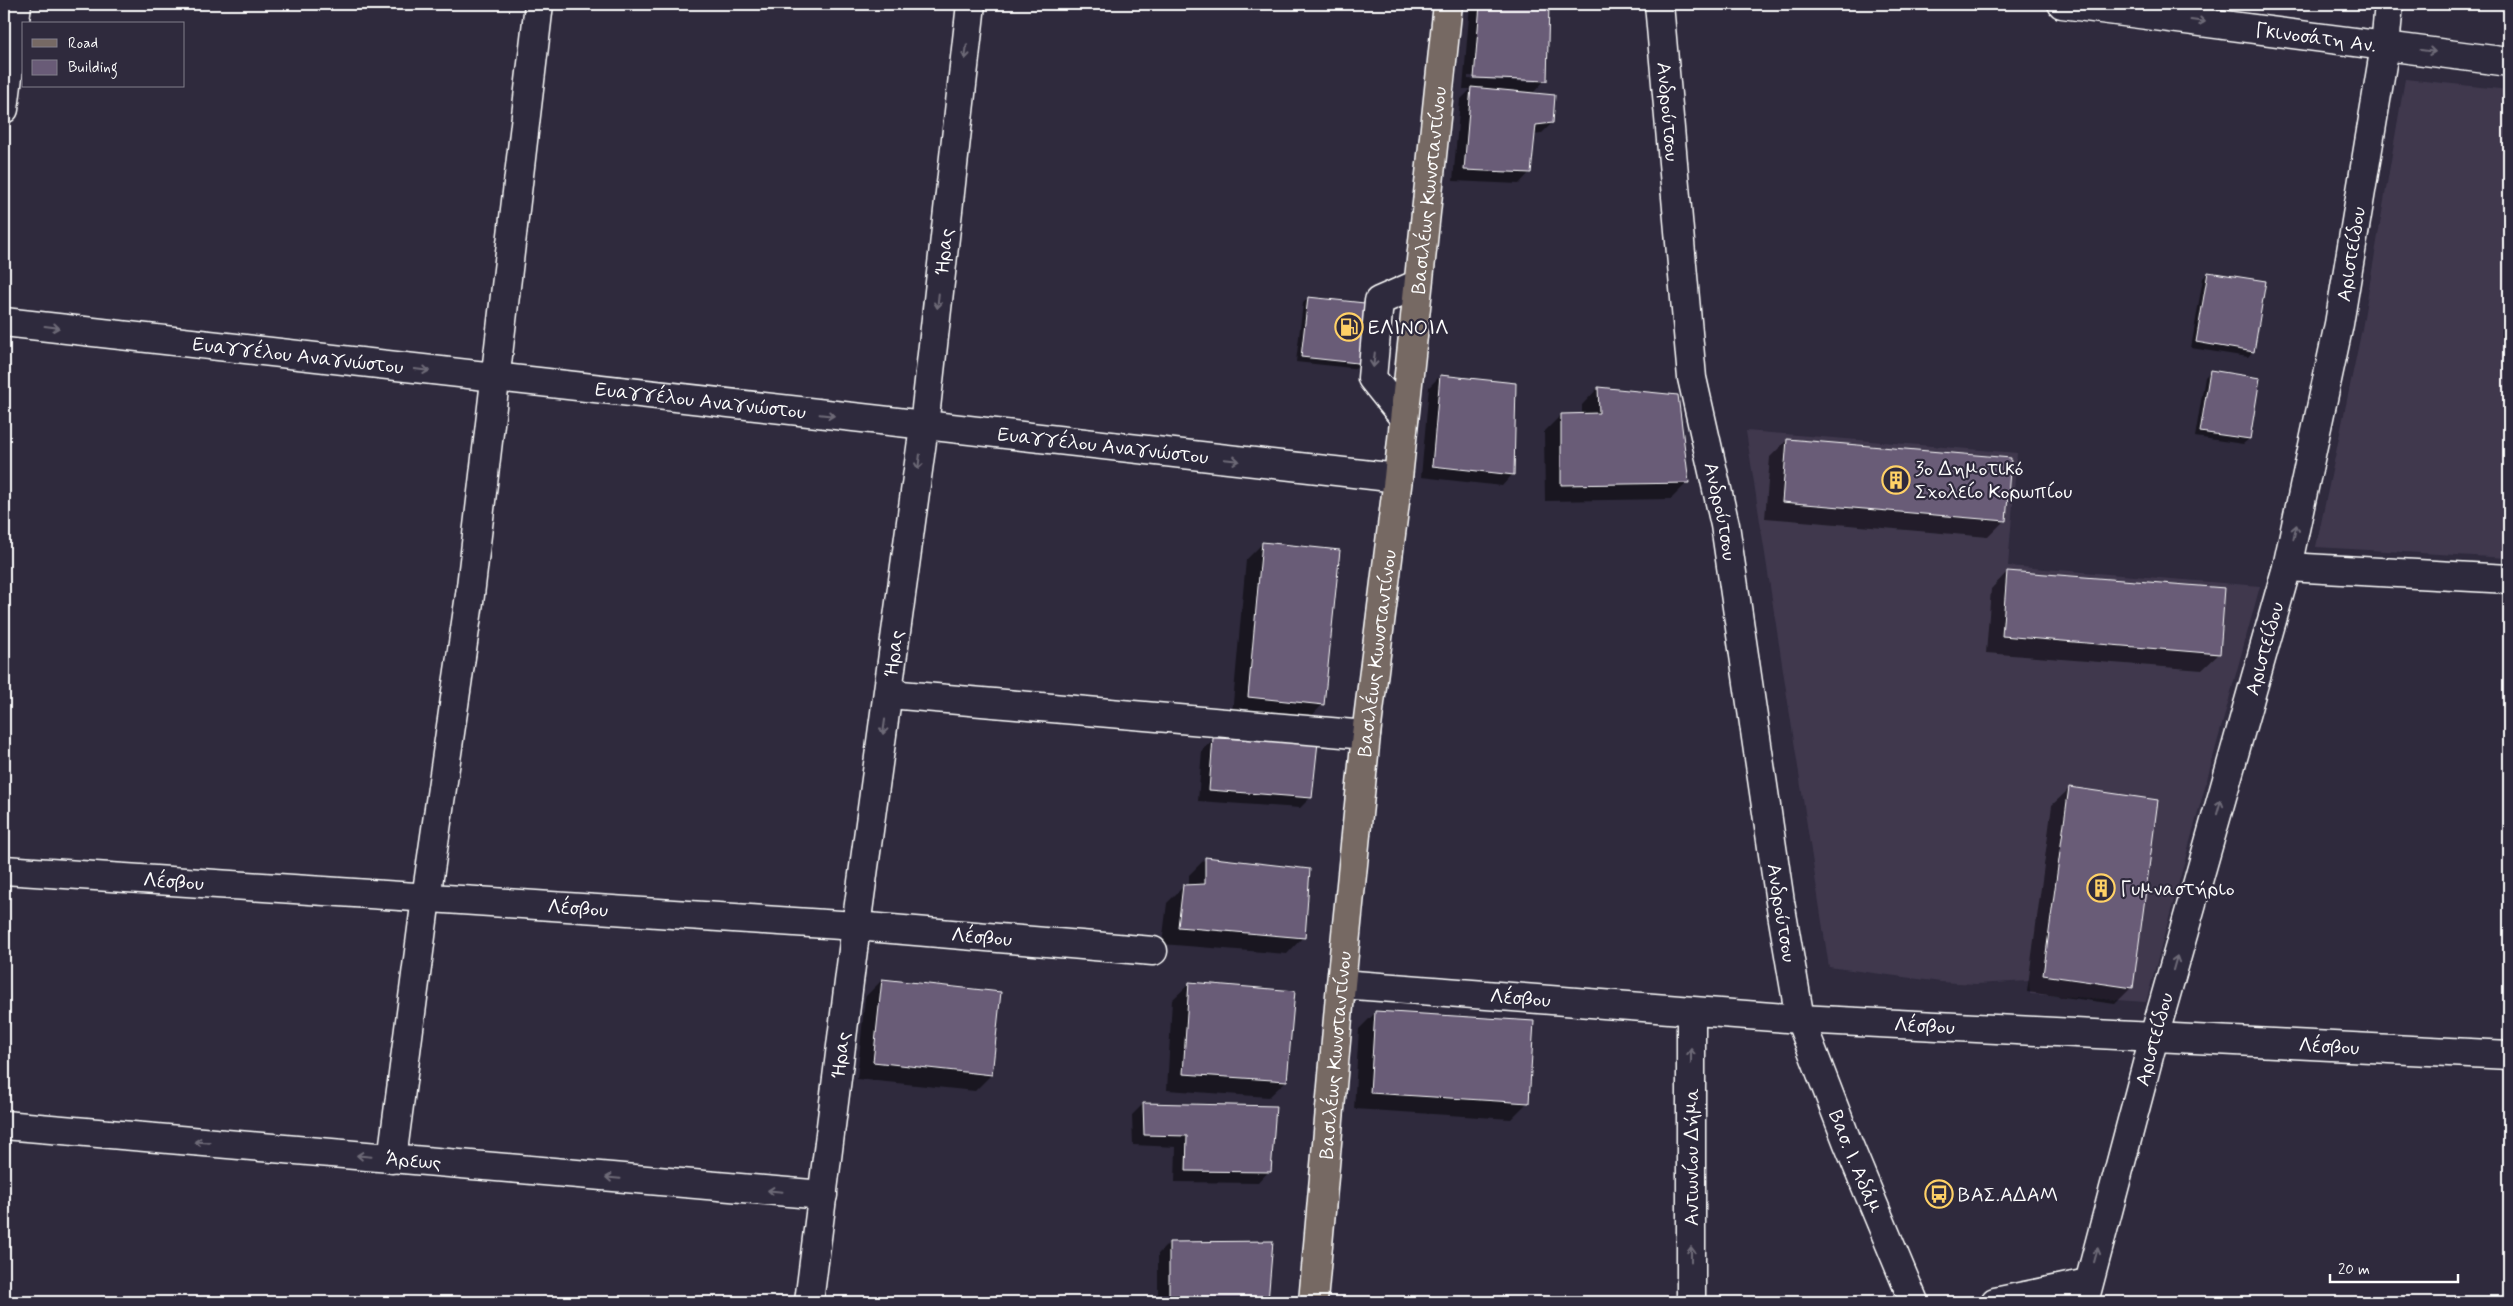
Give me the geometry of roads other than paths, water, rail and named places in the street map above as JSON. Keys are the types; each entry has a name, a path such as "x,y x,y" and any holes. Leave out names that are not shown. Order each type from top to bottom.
{"main road":[{"name":"Βασιλέως Κωνσταντίνου","path":"1313,1302 1341,984 1366,734 1398,478 1448,4"}],"street":[{"path":"4,109 17,4"},
{"path":"392,1159 426,898 470,594 539,4"},
{"name":"Ήρας","path":"809,1302 856,926 924,426 971,4"},
{"name":"Ανδρούτσου","path":"1659,4 1692,378 1725,525 1780,902 1800,1018"},
{"name":"Γκινοσάτη Αν.","path":"2062,4 2509,62"},
{"name":"Αριστείδου","path":"1995,1302 2086,1292 2154,1037 2287,567 2340,324 2386,46 2389,4"},
{"path":"1404,418 1372,378 1379,301 1418,284"},
{"name":"Ευαγγέλου Αναγνώστου","path":"4,322 1398,478"},
{"path":"2287,567 2509,579"},
{"path":"889,694 1366,734"},
{"name":"Λέσβου","path":"4,870 856,926 1152,951"},
{"name":"Λέσβου","path":"1341,984 1691,1012 2509,1055"},
{"name":"Αντωνίου Δήμα","path":"1691,1012 1691,1302"},
{"name":"Βασ. Ι. Αδάμ","path":"1800,1018 1847,1140 1914,1302"},
{"name":"Άρεως","path":"4,1125 823,1196"}],"place":[{"name":"ΕΛΙΝΟΙΛ","path":"1349,327"},
{"name":"3ο Δημοτικό Σχολείο Κορωπίου","path":"1896,480"},
{"name":"Γυμναστήριο","path":"2101,888"},
{"name":"ΒΑΣ.ΑΔΑΜ","path":"1939,1194"}]}
